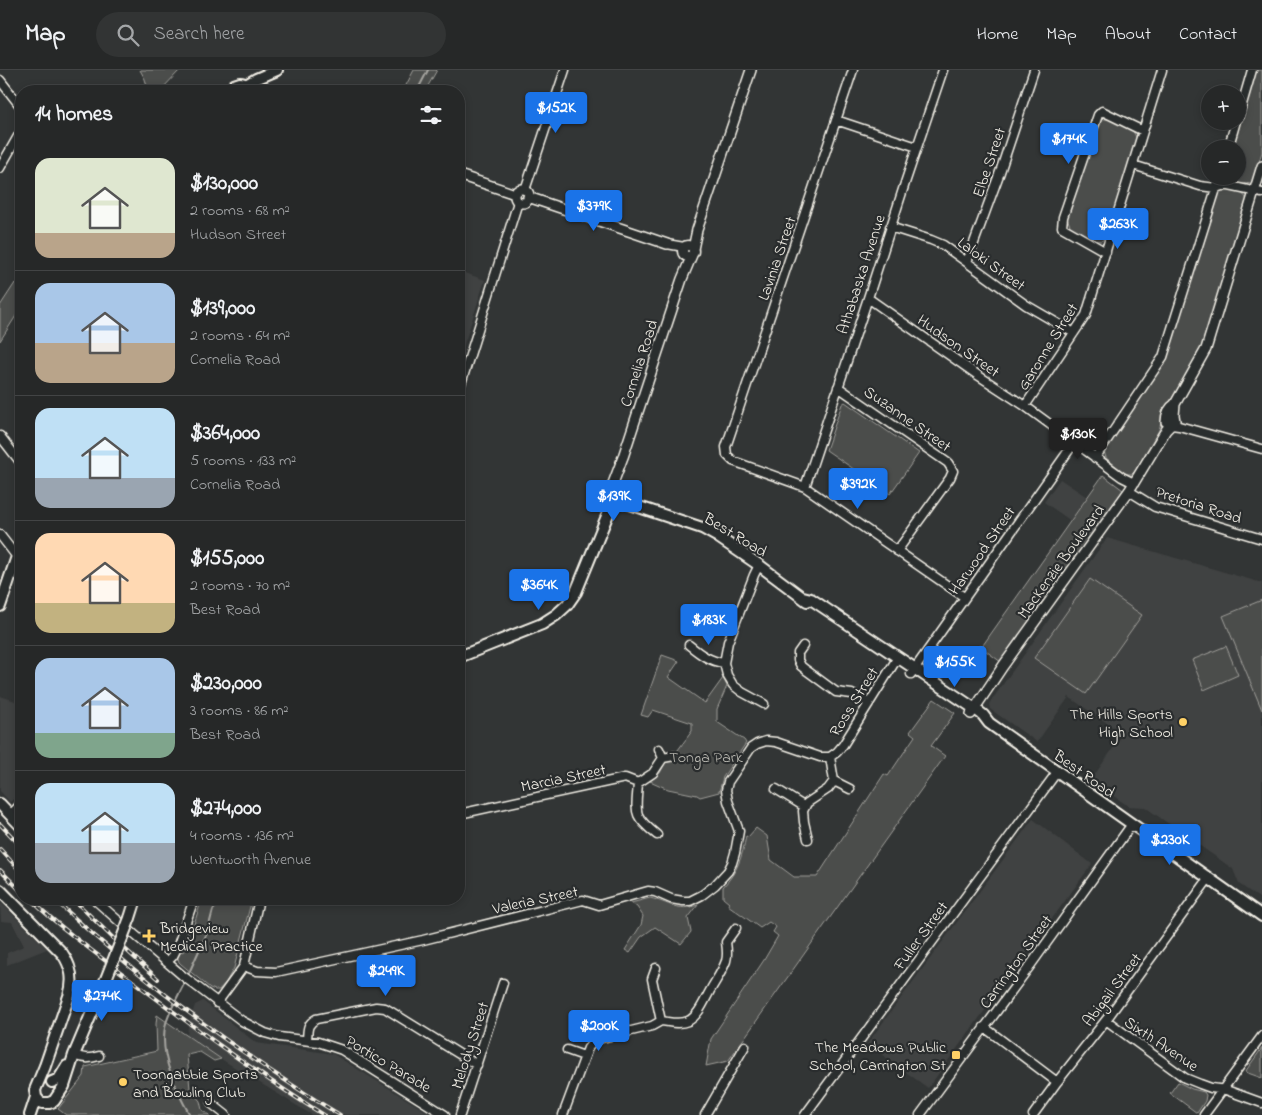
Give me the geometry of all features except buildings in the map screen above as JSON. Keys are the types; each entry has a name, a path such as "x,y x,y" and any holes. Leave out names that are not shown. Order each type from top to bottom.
{"main road":[{"path":"250,85 256,79 277,70"},
{"name":"Cornelia Road","path":"465,655 542,624 567,605 576,592 588,564 612,498"},
{"name":"Best Road","path":"612,498 702,528 718,537 803,597 811,599 896,660 973,711 983,715 989,723 1057,772 1262,916"},
{"path":"0,606 15,565"},
{"path":"0,804 15,819"},
{"path":"0,890 58,948 66,958 71,969 71,989 45,1066 45,1082"},
{"path":"37,1115 46,1104 54,1101 64,1086 74,1055 134,905"},
{"path":"30,1115 36,1097 35,1090 45,1082 59,1079 74,1055"},
{"path":"45,1082 57,1089 57,1097"},
{"path":"36,1097 40,1102 46,1104"}],"street":[{"path":"465,177 525,202 565,70"},
{"name":"Cornelia Road","path":"612,498 623,457 682,279 687,251 697,230 751,70"},
{"name":"Lavinia Street","path":"805,487 733,461 727,455 726,448 853,70"},
{"name":"Athabaska Avenue","path":"805,487 943,70"},
{"name":"Elbe Street","path":"967,262 1000,172 1034,70"},
{"name":"Garonne Street","path":"1025,406 1086,316 1162,70"},
{"path":"1246,90 1252,70"},
{"path":"0,80 15,99"},
{"path":"1106,252 1062,228 1063,216 1098,115 1102,111 1143,131"},
{"path":"836,120 917,147"},
{"path":"0,168 15,142"},
{"path":"1133,165 1200,186 1216,188 1229,186 1258,192"},
{"path":"1262,166 1258,192 1206,349 1175,404 1170,408 1166,416 1166,422 1172,425 1262,449"},
{"path":"1095,458 1164,357 1217,185"},
{"path":"527,193 687,251"},
{"path":"465,370 517,198"},
{"name":"Laloki Street","path":"890,227 937,242 949,248 1026,305 1074,333"},
{"name":"Hudson Street","path":"868,298 1025,406 1122,477 1131,487"},
{"name":"Suzanne Street","path":"838,387 948,462 953,471 950,478 897,551"},
{"name":"MacKenzie Boulevard","path":"973,711 1131,487 1166,430 1172,425"},
{"path":"0,436 15,455"},
{"name":"Harwood Street","path":"913,671 1074,443"},
{"path":"805,487 964,597"},
{"name":"Pretoria Road","path":"1131,487 1155,507 1262,539"},
{"path":"0,535 15,553"},
{"path":"759,565 728,642 724,663 727,675 733,685 764,704"},
{"path":"689,645 701,655 714,662 724,663"},
{"path":"803,646 798,656 799,663 806,670 836,692 852,694 869,703"},
{"name":"Ross Street","path":"830,757 843,745 896,660"},
{"name":"Valeria Street","path":"244,966 257,971 276,972 422,940 583,900 598,905 648,891 677,900 690,901 702,895 722,878 728,872 732,863 739,831 726,790 728,782 751,748 766,741 776,742 820,757 830,757"},
{"path":"659,749 663,758"},
{"path":"657,835 638,816 636,805 638,783 653,773 663,758 674,756"},
{"path":"808,839 803,810 807,803 828,789 834,781 830,757"},
{"name":"Fuller Street","path":"805,1115 1057,772"},
{"name":"Marcia Street","path":"465,813 625,778 638,783"},
{"path":"834,781 850,789"},
{"path":"776,790 805,807"},
{"path":"10,814 15,809"},
{"name":"Carrington Street","path":"920,1115 1132,824"},
{"name":"Abigail Street","path":"1033,1115 1106,1020 1210,878"},
{"name":"Portico Parade","path":"101,905 183,976 242,1021 265,1033 279,1037 318,1042 342,1050 445,1115"},
{"path":"167,962 177,948 192,905"},
{"path":"217,1003 244,966 258,905"},
{"path":"563,1115 584,1056 594,1041 652,1026 661,1021 680,1024 690,1021 720,976 728,953 726,942 736,928"},
{"path":"656,968 652,980 661,1021"},
{"name":"Melody Street","path":"460,1115 504,983"},
{"path":"307,1040 310,1023 316,1019 376,1007 385,1008 477,1065"},
{"name":"Sixth Avenue","path":"1106,1020 1185,1078 1262,1103"},
{"path":"984,1027 1057,1082"},
{"path":"1204,1115 1262,1036"},
{"path":"704,1115 745,1046"},
{"path":"567,1050 584,1056"},
{"path":"74,1055 89,1059 99,1056"},
{"path":"212,1104 226,1115"}],"shaded area":[{"path":"465,273 485,280 465,342"},
{"path":"1060,479 1087,497 1071,521 1044,502"},
{"name":"The Hills Sports High School","path":"1107,538 1262,583 1262,900 1239,884 1233,869 1145,807 1128,806 1091,780 1123,734 1069,697 1037,742 990,709 989,704"},
{"path":"0,696 15,701 15,797 10,802 0,791"},
{"path":"1033,819 1092,864 928,1088 867,1044"},
{"path":"0,903 47,949 7,965 7,953 24,946 12,922 1,921"},
{"path":"203,1001 256,1043 333,1054 432,1115 312,1115 187,1036 195,1005"}],"green space":[{"path":"140,70 180,70 166,85 146,85"},
{"path":"414,70 437,70 428,85 406,85"},
{"path":"1256,70 1262,70 1262,152 1253,182 1246,184 1246,140 1235,140 1238,130 1246,130 1246,103"},
{"path":"1109,119 1133,131 1137,139 1107,237 1101,241 1091,240 1071,228 1067,218 1100,120"},
{"path":"1225,189 1242,193 1247,201 1202,347 1164,412 1159,430 1135,471 1132,474 1126,474 1106,458 1104,451 1168,355 1218,194"},
{"path":"15,283 15,317 0,341 0,306"},
{"path":"845,402 919,453 890,494 826,450 842,404"},
{"path":"1103,475 1123,490 1001,662 979,646 983,645"},
{"path":"1090,579 1142,615 1086,694 1034,658"},
{"path":"1262,600 1262,710 1223,616"},
{"path":"1226,646 1238,675 1204,690 1192,660"},
{"name":"Tonga Park","path":"662,655 679,661 668,677 705,703 723,678 727,686 717,709 717,722 746,743 723,777 719,792 700,797 668,789 650,781 660,773 665,763 676,759 675,754 692,731 692,723 653,710 648,717 641,715"},
{"path":"934,699 955,713 931,746 945,756 728,1061 706,1066 711,1039 778,936 773,932 776,927 769,922 760,928 728,905 729,903 723,898 723,887 739,863 746,836 748,837 756,828 767,836 771,860 794,877 817,877 884,774 888,776 915,736 910,732"},
{"path":"650,898 684,908 698,905 688,918 691,932 681,944 655,927 641,937 630,953 625,950 641,925 643,916 637,907 631,903"},
{"path":"200,905 250,905 234,968 219,990 210,988 181,964 176,957 184,951"},
{"name":"Toongabbie Sports and Bowling Club","path":"157,1015 221,1059 214,1061 200,1052 187,1055 190,1089 200,1101 202,1110 210,1115 66,1115 58,1109 84,1076 85,1067 157,1051"},
{"path":"1262,1048 1262,1078 1245,1072"},
{"path":"1178,1082 1192,1089 1204,1092 1206,1095 1205,1101 1197,1113 1170,1093"}],"waterway":[{"path":"420,85 428,70"},
{"path":"188,975 207,933 213,910 218,905"},
{"path":"186,980 166,1023 164,1046 169,1071 190,1115"}],"railway":[{"path":"0,824 15,840"},
{"path":"0,849 15,865"},
{"path":"0,870 15,885"},
{"path":"37,905 86,946 190,1024 256,1071 324,1115"},
{"path":"61,905 121,959 191,1014 265,1067 340,1115"},
{"path":"79,905 158,979"}],"place":[{"name":"The Hills Sports High School","path":"1183,722"},
{"name":"Bridgeview Medical Practice","path":"149,936"},
{"name":"The Meadows Public School, Carrington St","path":"956,1055"},
{"name":"Toongabbie Sports and Bowling Club","path":"123,1082"}]}
